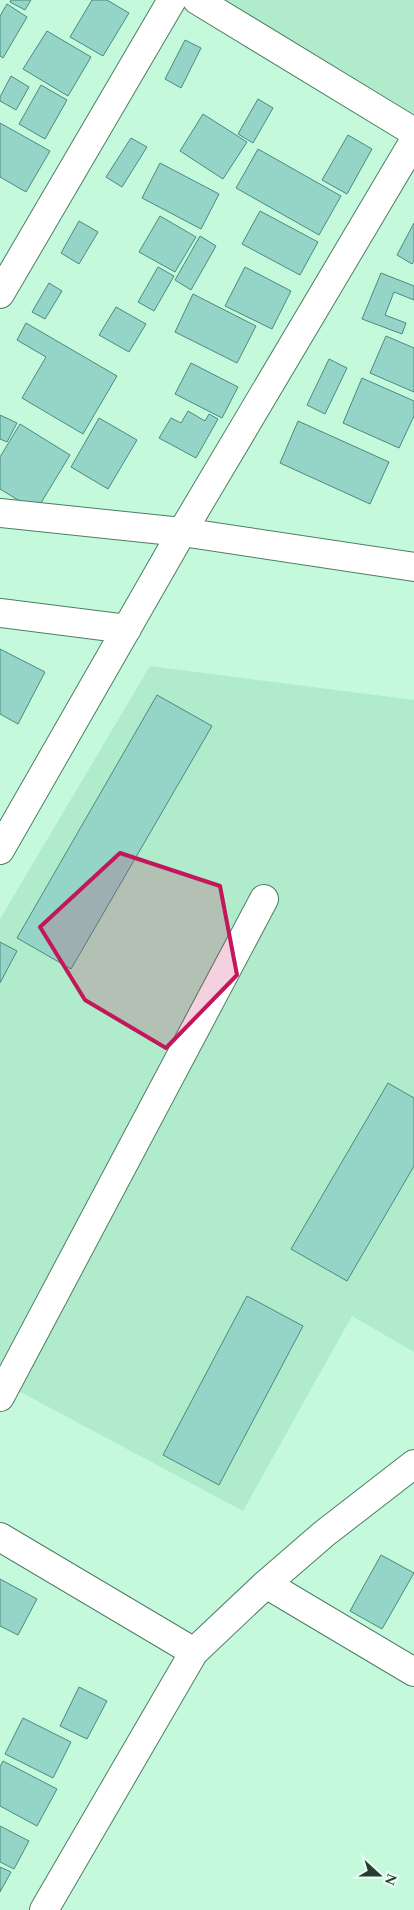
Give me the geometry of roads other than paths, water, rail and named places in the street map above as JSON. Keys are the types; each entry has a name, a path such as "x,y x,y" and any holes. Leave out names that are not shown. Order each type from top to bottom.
{"street":[{"path":"0,294 172,0"},
{"path":"197,0 414,132"},
{"path":"0,850 182,532 414,141"},
{"path":"0,514 182,532 414,567"},
{"path":"0,613 126,628"},
{"path":"0,1397 264,899"},
{"path":"44,1910 194,1652 266,1584 325,1533 414,1464"},
{"path":"0,1537 194,1652"},
{"path":"266,1584 414,1672"}]}
